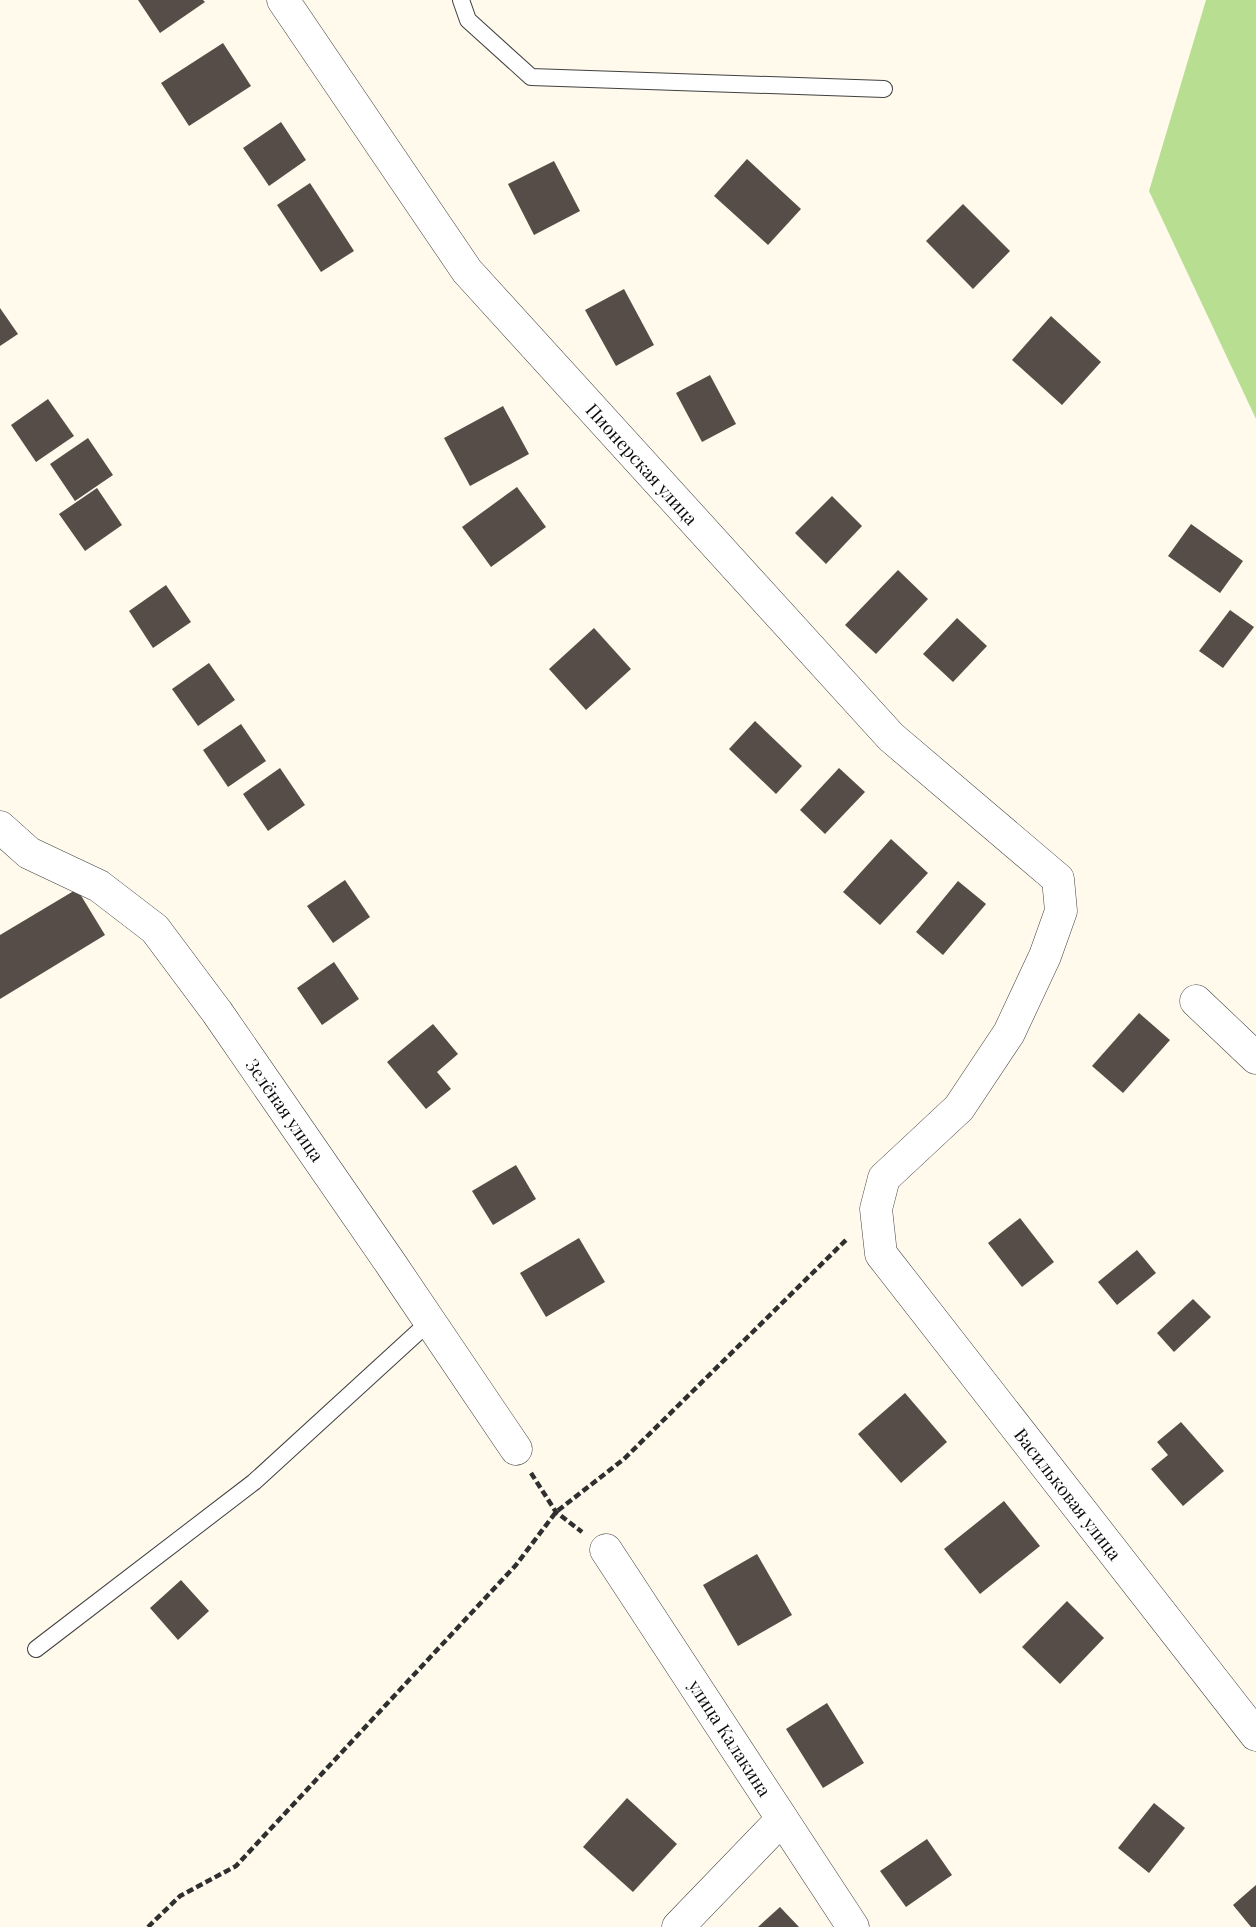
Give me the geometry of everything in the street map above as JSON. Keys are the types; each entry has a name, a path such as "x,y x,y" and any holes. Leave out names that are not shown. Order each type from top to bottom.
{"street":[{"name":"Пионерская улица","path":"283,0 467,271 891,737 1058,879 1061,911 1045,956 1009,1033 959,1108 884,1178 876,1209"},
{"name":"Зелёная улица","path":"0,827 29,853 99,886 155,929 217,1012 516,1449"},
{"path":"1196,1001 1256,1058"},
{"name":"Васильковая улица","path":"876,1209 881,1254 1256,1735"},
{"name":"улица Калакина","path":"607,1550 853,1927"},
{"path":"678,1927 782,1819"}],"lane":[{"path":"461,0 468,19 531,77 884,89"},
{"path":"36,1649 254,1482 429,1322"}],"path":[{"path":"148,1927 180,1896 236,1866 516,1564 556,1512 624,1459 876,1209"},
{"path":"516,1449 556,1512 607,1550"}],"green space":[{"path":"1206,0 1256,0 1256,419 1149,191"}],"building":[{"path":"138,0 203,0 205,2 160,33"},
{"path":"223,43 251,86 189,126 161,83"},
{"path":"281,122 306,160 269,186 243,148"},
{"path":"747,159 801,209 768,245 714,196"},
{"path":"554,161 580,211 534,235 508,184"},
{"path":"310,183 354,251 321,272 277,205"},
{"path":"963,204 1010,251 973,289 926,241"},
{"path":"624,289 654,345 616,366 585,310"},
{"path":"0,308 18,334 0,346"},
{"path":"1051,316 1101,362 1062,405 1012,360"},
{"path":"710,375 736,424 702,442 676,393"},
{"path":"48,399 74,436 36,462 11,425"},
{"path":"503,406 529,454 470,486 444,438"},
{"path":"88,438 113,475 75,501 50,464"},
{"path":"517,487 546,527 491,567 462,527"},
{"path":"97,488 122,525 85,551 59,514"},
{"path":"832,496 862,526 826,564 795,533"},
{"path":"1191,524 1243,561 1220,593 1168,556"},
{"path":"898,570 928,599 876,654 845,625"},
{"path":"166,585 191,622 153,648 129,611"},
{"path":"1230,610 1254,627 1223,668 1199,651"},
{"path":"957,618 987,646 953,682 923,654"},
{"path":"594,628 631,669 586,710 549,669"},
{"path":"209,663 235,700 198,726 172,689"},
{"path":"755,721 802,766 776,794 729,749"},
{"path":"241,724 266,761 228,787 203,750"},
{"path":"280,768 305,805 268,831 243,794"},
{"path":"839,768 865,792 825,834 800,810"},
{"path":"891,839 928,873 880,925 843,892"},
{"path":"345,880 370,917 333,943 307,906"},
{"path":"958,881 986,904 943,955 916,932"},
{"path":"77,889 105,935 0,999 0,935"},
{"path":"334,962 359,999 322,1025 297,988"},
{"path":"1139,1013 1170,1040 1123,1093 1092,1066"},
{"path":"433,1024 458,1054 437,1072 451,1089 426,1109 387,1062"},
{"path":"516,1165 536,1199 493,1225 472,1191"},
{"path":"1020,1218 1054,1262 1022,1287 988,1243"},
{"path":"579,1238 605,1282 546,1317 520,1273"},
{"path":"1137,1250 1156,1273 1117,1305 1098,1282"},
{"path":"1193,1299 1211,1317 1174,1352 1157,1333"},
{"path":"905,1393 947,1442 901,1483 858,1434"},
{"path":"1181,1422 1224,1471 1183,1506 1151,1469 1168,1455 1157,1442"},
{"path":"1004,1501 1040,1546 980,1594 944,1549"},
{"path":"757,1554 792,1615 738,1646 703,1585"},
{"path":"181,1580 209,1611 178,1640 150,1608"},
{"path":"1067,1601 1104,1638 1060,1684 1022,1647"},
{"path":"827,1703 864,1763 823,1788 786,1729"},
{"path":"627,1798 677,1844 633,1892 583,1847"},
{"path":"1154,1803 1185,1828 1149,1873 1118,1848"},
{"path":"927,1839 952,1875 906,1907 880,1871"},
{"path":"1256,1885 1256,1927 1251,1927 1233,1905"},
{"path":"780,1907 799,1927 758,1927"}]}
